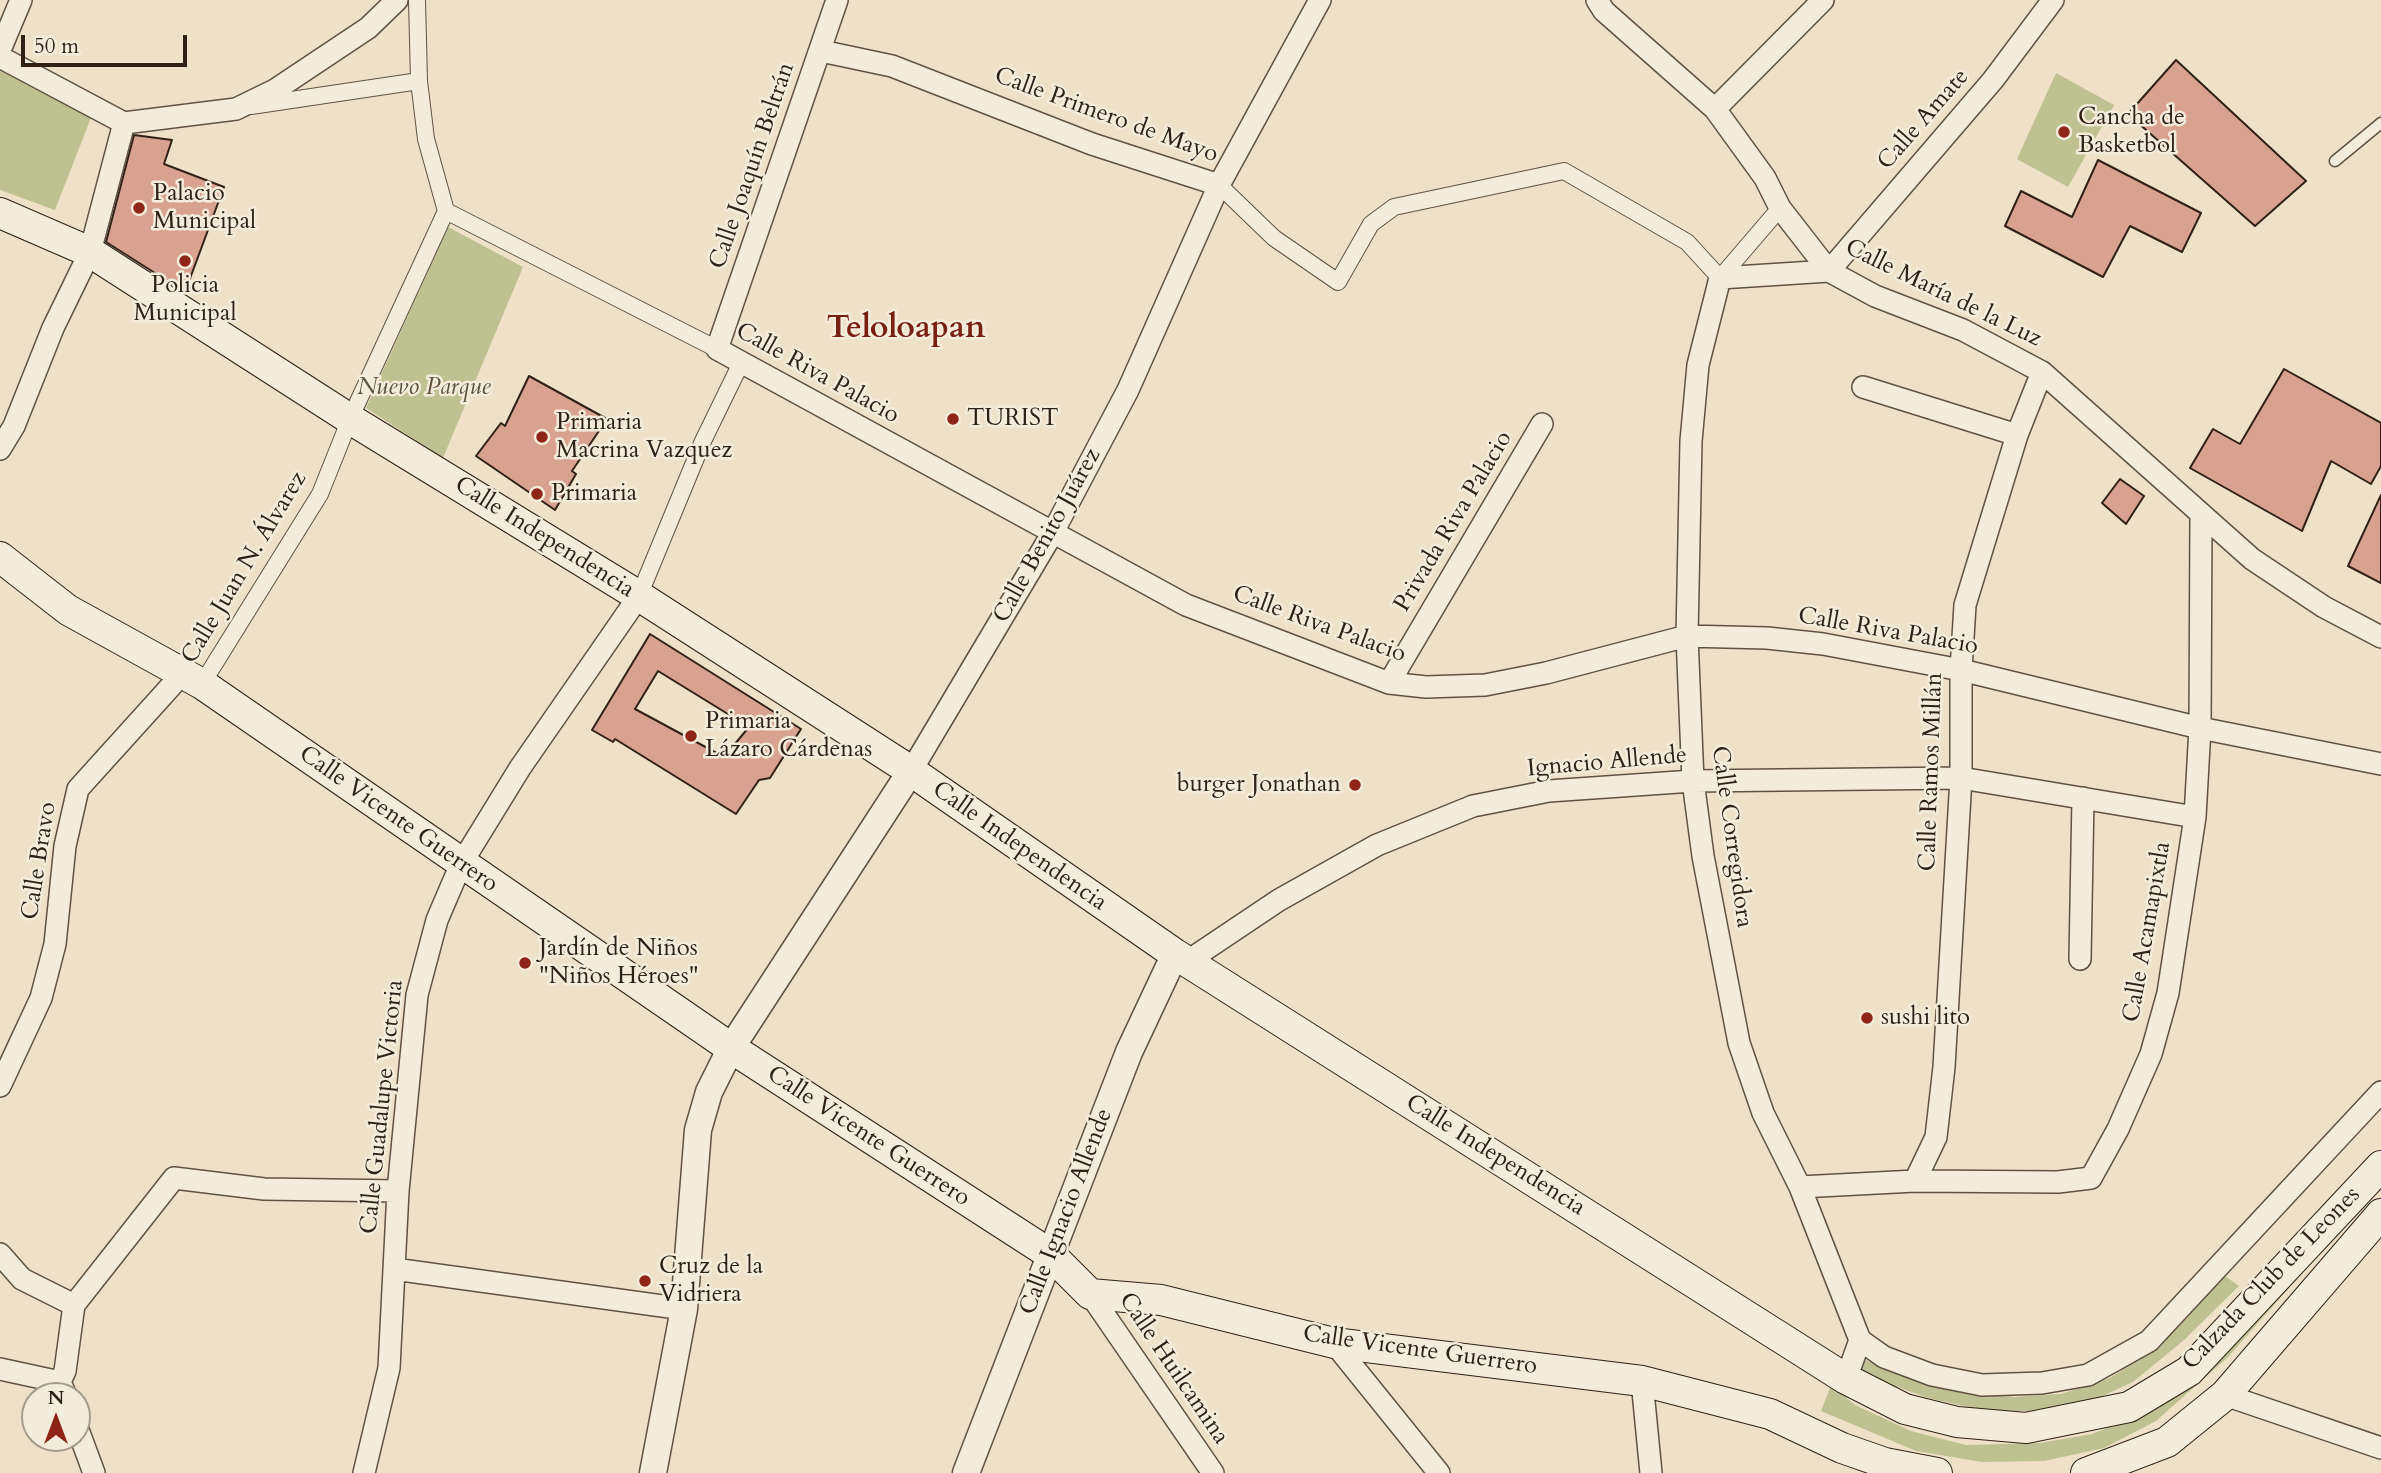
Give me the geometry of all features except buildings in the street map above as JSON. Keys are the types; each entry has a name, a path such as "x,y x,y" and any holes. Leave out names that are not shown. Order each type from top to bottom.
{"main road":[{"name":"Calle Independencia","path":"0,213 90,252 350,419 639,597 911,771 1181,957 1846,1379 1905,1409 1957,1422"},
{"name":"Calle Vicente Guerrero","path":"0,557 68,610 192,679 731,1048 1050,1254 1090,1294 1161,1300 1334,1343 1642,1381 1770,1414 1842,1448 1885,1463 1937,1473"},
{"name":"Calzada Club de Leones","path":"1957,1422 2026,1428 2063,1422 2129,1407 2189,1371 2381,1166"},
{"name":"Calzada Club de Leones","path":"2090,1473 2167,1442 2225,1395 2381,1214"}],"street":[{"path":"0,50 21,0"},
{"path":"236,109 275,90 368,28 397,0"},
{"path":"417,0 419,81 428,151 446,211"},
{"name":"Calle Joaquín Beltrán","path":"717,349 837,0"},
{"name":"Calle Benito Juárez","path":"653,1473 684,1309 698,1130 709,1091 731,1048 911,771 1052,534 1128,390 1219,185 1320,0"},
{"name":"Calle María de la Luz","path":"1597,0 1604,11 1715,109 1765,178 1780,208 1829,271 1875,296 1962,330 2042,372 2252,559 2324,607 2381,637"},
{"path":"1715,109 1823,0"},
{"name":"Calle Amate","path":"1829,271 1993,80 2053,0"},
{"name":"Calle Primero de Mayo","path":"821,51 892,66 1092,144 1219,185 1274,238 1338,282 1371,224 1394,207 1564,171 1687,242 1720,278"},
{"path":"0,57 124,123 419,81"},
{"path":"0,449 14,426 53,328 90,252 124,123"},
{"path":"1720,278 1780,208"},
{"name":"Calle Riva Palacio","path":"446,211 717,349 1186,605 1389,683 1426,687 1485,685 1546,673 1687,635 1823,644 1961,670 2200,728 2381,764"},
{"name":"Calle Juan N. Álvarez","path":"192,679 320,494 350,419 446,211"},
{"path":"1720,278 1829,271"},
{"name":"Calle Corregidora","path":"1720,278 1698,365 1690,441 1687,635 1693,780 1703,856 1739,1043 1763,1113 1800,1187 1860,1340"},
{"name":"Calle Guadalupe Victoria","path":"364,1473 389,1368 398,1191 417,995 436,920 461,864 520,768 639,597 703,441 741,363"},
{"name":"Calle Ramos Millán","path":"1915,1181 1936,1137 1942,1090 1961,778 1961,670 1965,605 2017,435 2042,372"},
{"path":"1863,387 2017,435"},
{"name":"Privada Riva Palacio","path":"1389,683 1542,424"},
{"name":"Calle Acamapixtla","path":"1800,1187 1915,1181 2058,1182 2091,1178 2118,1129 2151,1054 2168,993 2195,817 2200,728 2201,516"},
{"name":"Calle Bravo","path":"0,1086 44,984 54,944 65,846 78,789 192,679"},
{"name":"Ignacio Allende","path":"1181,957 1377,845 1473,806 1549,791 1693,780 1961,778 2195,817"},
{"path":"2080,959 2083,798"},
{"name":"Calle Ignacio Allende","path":"966,1473 1129,1052 1181,957"},
{"path":"1846,1379 1860,1340 1884,1357 1932,1375 1982,1385 2042,1383 2088,1375 2149,1341 2381,1092"},
{"path":"64,1382 74,1306 174,1178 264,1189 398,1191"},
{"path":"0,1254 22,1279 74,1306"},
{"path":"394,1269 684,1309"},
{"name":"Calle Huilcamina","path":"1090,1294 1213,1473"},
{"path":"1334,1343 1439,1473"},
{"path":"0,1368 42,1382"},
{"path":"1642,1381 1651,1473"},
{"path":"2225,1395 2381,1448"},
{"path":"86,1452 94,1473"}],"lane":[{"path":"2335,161 2381,123"}],"green space":[{"path":"0,69 96,105 55,210 0,190"},
{"name":"Cancha de Basketbol","path":"2056,73 2114,105 2068,187 2017,159"},
{"name":"Nuevo Parque","path":"448,227 523,267 443,458 366,408"},
{"path":"2326,1246 2228,1357 2156,1421 2104,1448 2044,1461 1982,1462 1916,1451 1821,1411 1831,1385 1855,1405 1911,1431 1966,1445 2040,1443 2092,1434 2132,1418"},
{"path":"2225,1276 2239,1286 2184,1340 2133,1382 2094,1400 2050,1411 1986,1411 1928,1398 1884,1382 1861,1369 1860,1358 1920,1382 1961,1391 2014,1397 2061,1394 2110,1378 2145,1355"}],"place":[{"name":"Cancha de Basketbol","path":"2064,132"},
{"name":"Palacio Municipal","path":"139,208"},
{"name":"Policia Municipal","path":"185,261"},
{"name":"TURIST","path":"953,419"},
{"name":"Primaria Macrina Vazquez","path":"542,437"},
{"name":"Primaria","path":"537,494"},
{"name":"Primaria Lázaro Cárdenas","path":"691,736"},
{"name":"burger Jonathan","path":"1355,785"},
{"name":"Jardín de Niños \"Niños Héroes\"","path":"525,963"},
{"name":"sushi lito","path":"1867,1018"},
{"name":"Cruz de la Vidriera","path":"645,1281"}],"district":[{"name":"Teloloapan","path":"906,330"}]}
